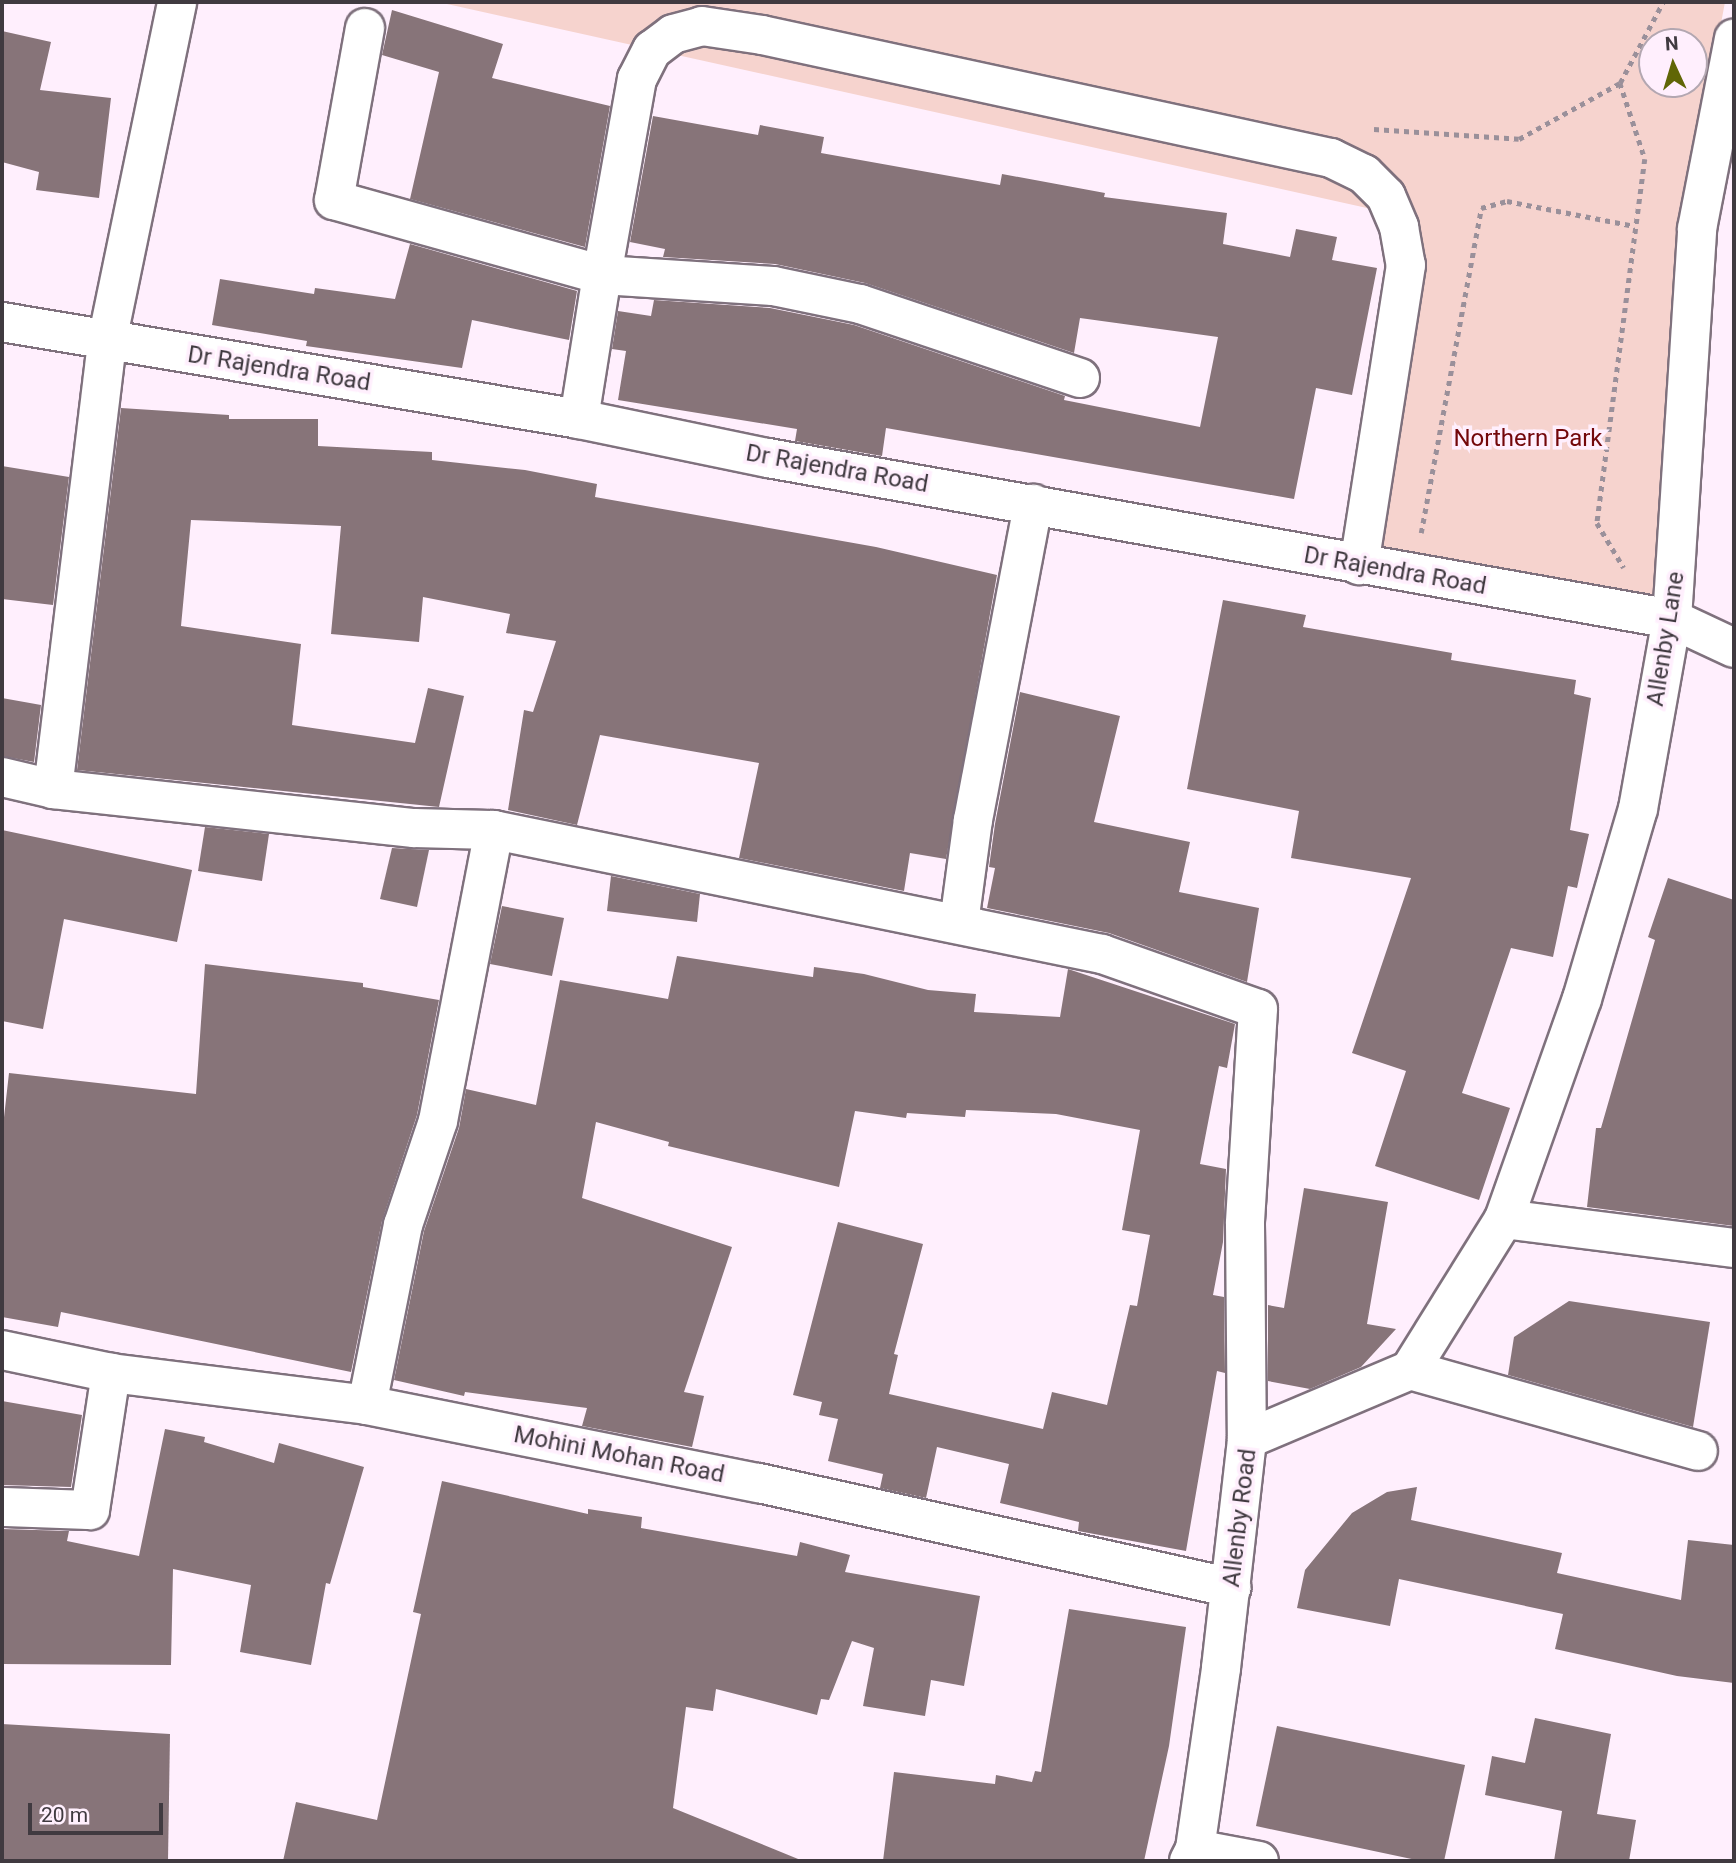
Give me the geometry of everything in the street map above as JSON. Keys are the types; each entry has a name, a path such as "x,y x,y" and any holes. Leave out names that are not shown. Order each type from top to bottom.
{"street":[{"path":"53,789 107,341 177,2"},
{"path":"579,419 637,79 652,50 673,34 702,26 1331,158 1364,174 1386,196 1399,227 1406,265 1359,565"},
{"path":"365,27 334,200 602,275 773,286 860,304 1080,378"},
{"name":"Allenby Lane","path":"1504,1219 1582,999 1638,809 1672,619 1698,229 1734,39"},
{"name":"Dr Rajendra Road","path":"2,322 579,419 1359,565 1672,619 1734,648"},
{"path":"959,923 973,820 1033,504"},
{"path":"2,777 53,789 414,828 494,830 1102,954 1258,1009 1245,1224 1247,1439"},
{"path":"367,1405 403,1225 438,1121 494,830"},
{"path":"1698,1451 1410,1370 1504,1219 1734,1248"},
{"name":"Mohini Mohan Road","path":"2,1350 111,1373 367,1405 759,1483 1231,1588"},
{"name":"Allenby Road","path":"1192,1855 1231,1588 1247,1439 1410,1370"},
{"path":"2,1507 90,1510 111,1373"},
{"path":"1192,1855 1259,1861"}],"path":[{"path":"1365,127 1519,139 1620,83 1663,2"},
{"path":"1620,83 1645,159 1597,523 1630,576"},
{"path":"1420,537 1481,208 1507,201 1635,226"}],"green space":[{"name":"Northern Park","path":"438,2 1725,2 1708,94 1708,28 1638,28 1638,98 1707,98 1682,234 1660,602 1371,556 1412,218"}],"building":[{"path":"392,10 503,44 492,78 610,106 585,247 410,199 439,72 382,55"},
{"path":"2,31 51,42 40,90 111,98 99,198 36,190 39,172 2,162"},
{"path":"653,116 758,135 760,125 824,137 821,153 1000,185 1002,174 1105,193 1104,197 1227,213 1223,244 1290,257 1296,229 1337,237 1332,260 1377,268 1352,395 1316,388 1294,499 886,428 882,456 795,441 797,429 618,400 626,351 612,349 618,311 651,316 654,300 770,308 854,325 1065,396 1064,400 1200,427 1218,337 1080,318 1074,353 865,283 775,264 663,257 665,249 630,242"},
{"path":"410,244 577,291 569,340 472,320 462,368 306,346 307,341 212,325 220,279 314,294 315,288 395,299"},
{"path":"121,408 229,415 229,419 318,419 318,446 432,452 432,460 525,470 597,484 595,497 876,547 997,575 946,859 910,853 904,891 739,858 759,763 600,735 577,825 508,810 524,710 533,712 556,641 506,633 510,614 423,597 419,642 331,634 341,526 191,520 181,626 301,644 292,725 415,743 428,688 464,696 439,807 77,770"},
{"path":"2,466 69,477 53,605 2,599"},
{"path":"1223,600 1306,615 1303,627 1452,653 1451,660 1576,680 1574,694 1591,698 1570,830 1589,834 1577,888 1568,886 1553,957 1511,948 1462,1093 1510,1108 1479,1200 1375,1166 1406,1071 1352,1053 1411,878 1291,858 1299,811 1187,789"},
{"path":"1020,692 1120,716 1094,822 1190,842 1179,892 1259,908 1247,982 1109,933 987,908 995,868 989,867 995,824"},
{"path":"2,698 41,705 34,762 2,756"},
{"path":"205,827 269,834 262,881 198,871"},
{"path":"2,830 192,870 177,942 64,919 43,1029 2,1021"},
{"path":"392,848 429,850 417,907 380,899"},
{"path":"611,876 700,894 697,922 607,911"},
{"path":"1668,878 1734,900 1734,1226 1587,1207 1596,1128 1601,1128 1655,940 1648,937"},
{"path":"502,906 564,918 552,976 490,964"},
{"path":"677,956 813,977 814,967 864,974 928,990 976,994 974,1012 1060,1017 1068,969 1235,1024 1227,1068 1219,1066 1200,1164 1226,1169 1223,1242 1213,1295 1224,1297 1225,1373 1217,1371 1186,1551 1078,1531 1079,1522 1000,1503 1009,1464 937,1447 926,1498 880,1488 883,1474 828,1461 838,1419 819,1415 822,1402 793,1395 838,1222 923,1244 894,1354 898,1355 889,1394 1043,1429 1052,1392 1107,1405 1130,1305 1137,1306 1150,1235 1122,1230 1140,1130 1056,1114 966,1110 965,1117 907,1113 906,1118 855,1111 839,1187 668,1146 669,1142 596,1122 582,1198 732,1247 684,1392 704,1396 692,1447 582,1426 587,1408 465,1392 464,1396 394,1380 424,1231 459,1128 466,1089 536,1105 560,980 668,999"},
{"path":"205,964 363,983 363,987 439,1000 417,1115 382,1221 351,1372 61,1312 58,1327 2,1317 2,1135 9,1073 196,1094"},
{"path":"1304,1188 1388,1202 1367,1324 1396,1329 1361,1367 1310,1389 1268,1381 1268,1305 1284,1308"},
{"path":"1569,1301 1710,1322 1693,1427 1508,1375 1514,1337"},
{"path":"2,1401 82,1415 71,1487 2,1485"},
{"path":"165,1429 205,1437 204,1442 274,1463 279,1443 364,1467 330,1584 326,1583 311,1665 240,1652 251,1585 173,1569 171,1665 2,1664 2,1529 69,1531 67,1541 139,1556"},
{"path":"442,1481 588,1514 588,1509 642,1517 641,1528 797,1556 800,1542 850,1555 845,1572 980,1596 964,1686 931,1680 925,1716 863,1706 874,1648 852,1641 829,1700 821,1699 817,1715 716,1689 713,1711 686,1707 673,1808 803,1861 283,1861 296,1802 377,1820 421,1614 413,1612"},
{"path":"1417,1487 1411,1520 1562,1553 1557,1573 1681,1600 1688,1540 1734,1545 1734,1683 1677,1676 1555,1649 1563,1614 1399,1579 1390,1626 1297,1608 1305,1570 1352,1513 1387,1492"},
{"path":"1069,1609 1186,1627 1169,1746 1144,1861 883,1861 894,1772 995,1784 996,1775 1032,1782 1035,1771 1041,1772"},
{"path":"1535,1718 1611,1734 1597,1814 1636,1820 1629,1861 1554,1861 1562,1811 1485,1795 1492,1756 1525,1763"},
{"path":"2,1724 170,1734 168,1861 2,1861"},
{"path":"1277,1726 1465,1765 1444,1861 1421,1861 1256,1826"}]}
